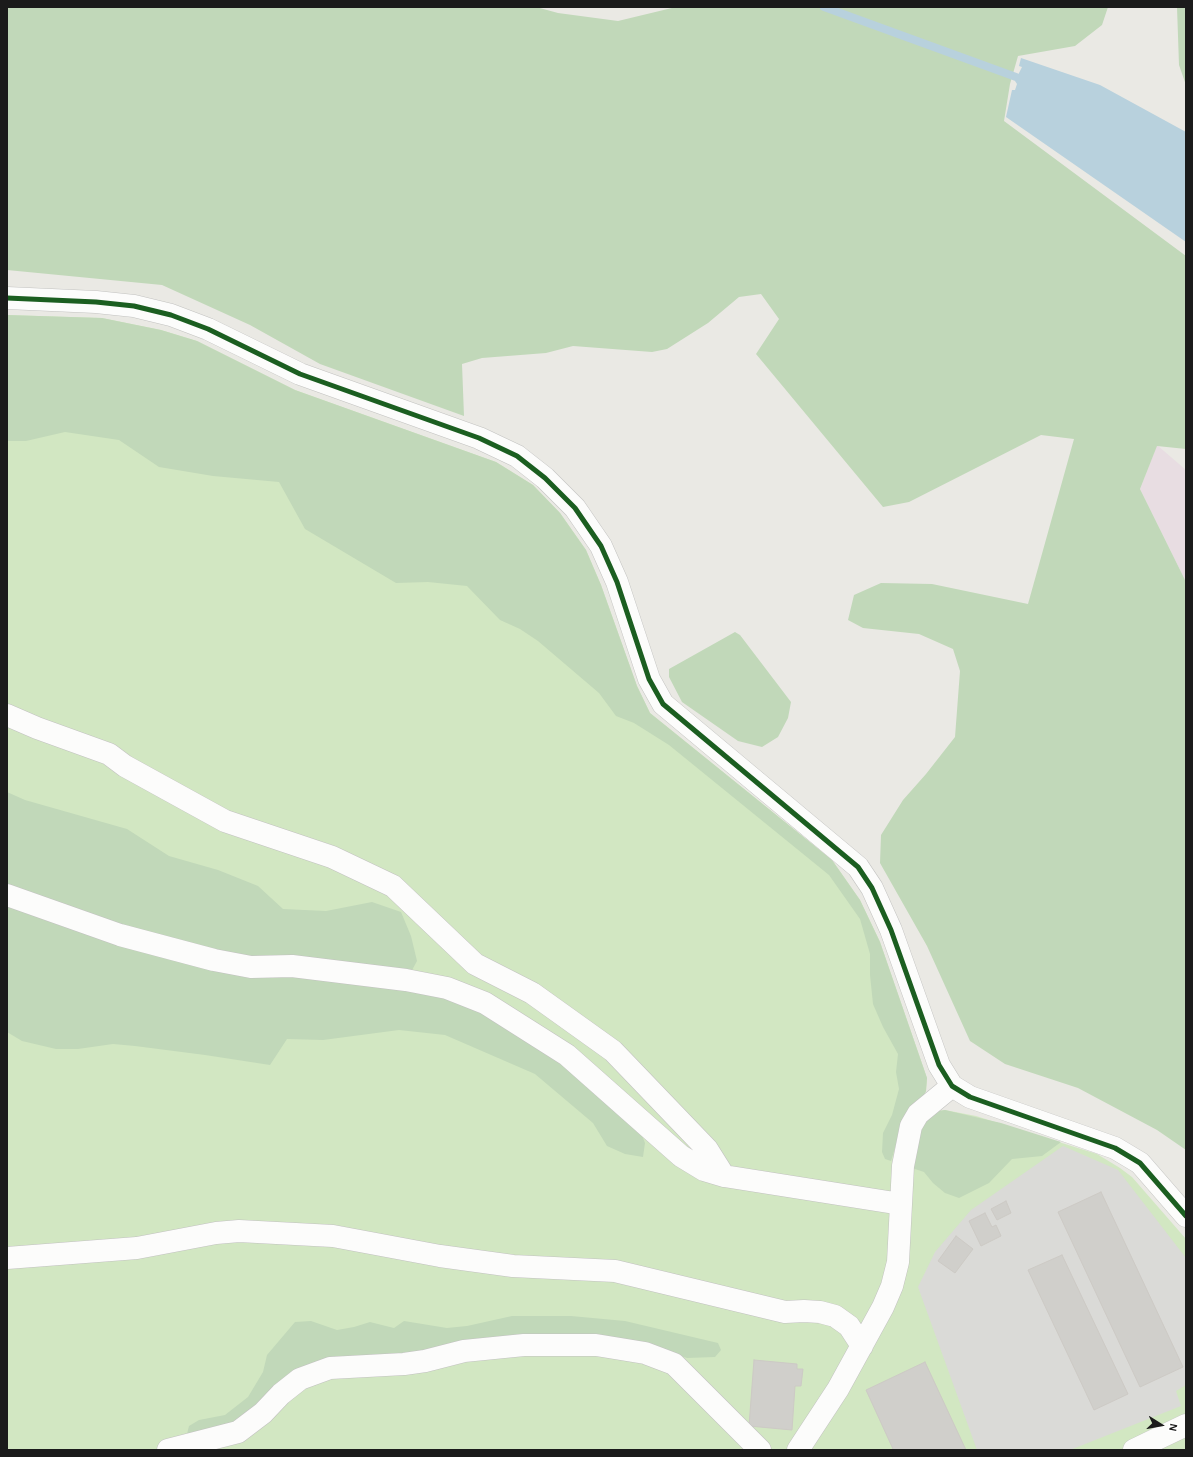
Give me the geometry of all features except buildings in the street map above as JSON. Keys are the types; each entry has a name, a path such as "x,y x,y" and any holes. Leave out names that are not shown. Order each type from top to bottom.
{"street":[{"path":"7,298 96,302 134,306 170,315 208,330 300,374 479,438 517,456 545,478 575,508 601,546 617,582 649,679 663,704 858,867 872,888 891,930 939,1065 952,1086 970,1098 1115,1148 1140,1164 1186,1216"},
{"path":"7,715 37,728 109,754 125,766 225,821 332,857 392,886 475,964 532,993 613,1051 707,1149 724,1176"},
{"path":"7,896 120,935 214,960 251,967 307,968 406,980 447,988 484,1003 567,1055 681,1156 704,1170 724,1176 901,1204"},
{"path":"798,1450 838,1389 883,1307 892,1286 898,1262 903,1166 911,1126 918,1114 952,1086"},
{"path":"7,1258 137,1248 216,1233 239,1231 333,1236 440,1256 491,1263 615,1271 785,1312 820,1312 835,1316 849,1326 862,1346"},
{"path":"168,1450 238,1432 263,1413 281,1394 300,1379 330,1368 404,1364 425,1361 464,1351 524,1345 596,1345 645,1353 674,1364 760,1450"},
{"path":"1134,1450 1186,1425"}],"shaded area":[{"path":"1157,445 1186,470 1186,582 1140,489"},
{"path":"1063,1146 1118,1170 1186,1258 1186,1385 1176,1391 1181,1406 1070,1450 977,1450 918,1287 935,1252 971,1210"}],"green space":[{"path":"7,7 536,7 558,13 618,21 676,7 1108,7 1102,25 1075,46 1018,56 1010,84 1004,121 1186,256 1186,449 1157,446 1140,489 1186,582 1186,1150 1157,1130 1078,1088 1005,1064 970,1041 927,946 880,863 881,835 903,800 955,737 960,671 953,649 919,634 863,628 848,620 854,595 881,583 932,584 1028,604 1074,439 1041,435 909,502 883,507 756,354 779,319 761,294 739,297 708,323 667,349 652,352 573,346 546,353 482,358 462,364 464,416 320,364 250,325 162,285 7,270"},
{"path":"1177,7 1186,7 1186,85 1179,65"},
{"path":"7,315 102,318 161,330 197,341 295,390 496,462 533,485 560,513 586,550 601,585 637,686 650,713 832,860 860,900 880,942 927,1078 926,1091 922,1100 931,1112 945,1110 976,1116 1097,1154 1132,1177 1186,1239 1186,1450 7,1450"},
{"path":"7,315 102,318 161,330 197,341 295,390 496,462 533,485 560,513 586,550 601,585 637,686 650,713 832,860 860,900 880,942 927,1078 926,1091 922,1100 903,1121 891,1161 885,1159 882,1152 883,1133 892,1115 899,1089 896,1072 898,1054 883,1027 873,1004 870,975 870,954 860,919 829,875 669,745 634,723 616,716 599,693 538,641 520,629 500,620 467,586 428,582 396,583 305,529 279,482 213,476 159,467 119,440 65,432 26,441 7,441"},
{"path":"735,632 740,635 791,702 788,718 778,737 762,747 738,741 682,702 669,677 669,669"},
{"path":"7,792 25,800 127,829 169,856 218,870 258,886 283,909 326,911 372,902 401,912 411,936 417,961 411,972 237,956 126,929 7,886"},
{"path":"7,904 113,939 405,986 481,1010 561,1062 640,1130 645,1143 643,1157 625,1154 607,1146 593,1123 535,1074 445,1035 399,1030 323,1040 287,1039 270,1065 135,1046 113,1044 78,1049 56,1049 22,1041 7,1032"},
{"path":"945,1110 1001,1123 1061,1142 1042,1156 1012,1159 989,1183 959,1198 945,1193 933,1183 924,1172 912,1168 919,1128 932,1112"},
{"path":"512,1316 571,1316 625,1321 718,1343 721,1350 715,1357 687,1358 655,1348 428,1354 339,1360 260,1410 209,1437 187,1434 189,1426 199,1420 225,1415 248,1397 263,1372 267,1355 295,1322 311,1321 337,1330 370,1322 394,1328 404,1321 447,1328 467,1326"}],"water":[{"path":"1021,58 1100,85 1186,132 1186,242 1006,117 1012,90 1015,90 1017,84 1015,81 1022,67 1019,66"}],"waterway":[{"path":"824,7 1016,77"}],"cycle path":[{"path":"7,298 96,302 134,306 171,315 208,329 300,374 479,438 517,456 545,478 575,508 601,546 617,582 649,679 663,704 858,867 872,888 891,930 939,1065 952,1086 970,1097 1115,1148 1140,1163 1186,1216"}]}
